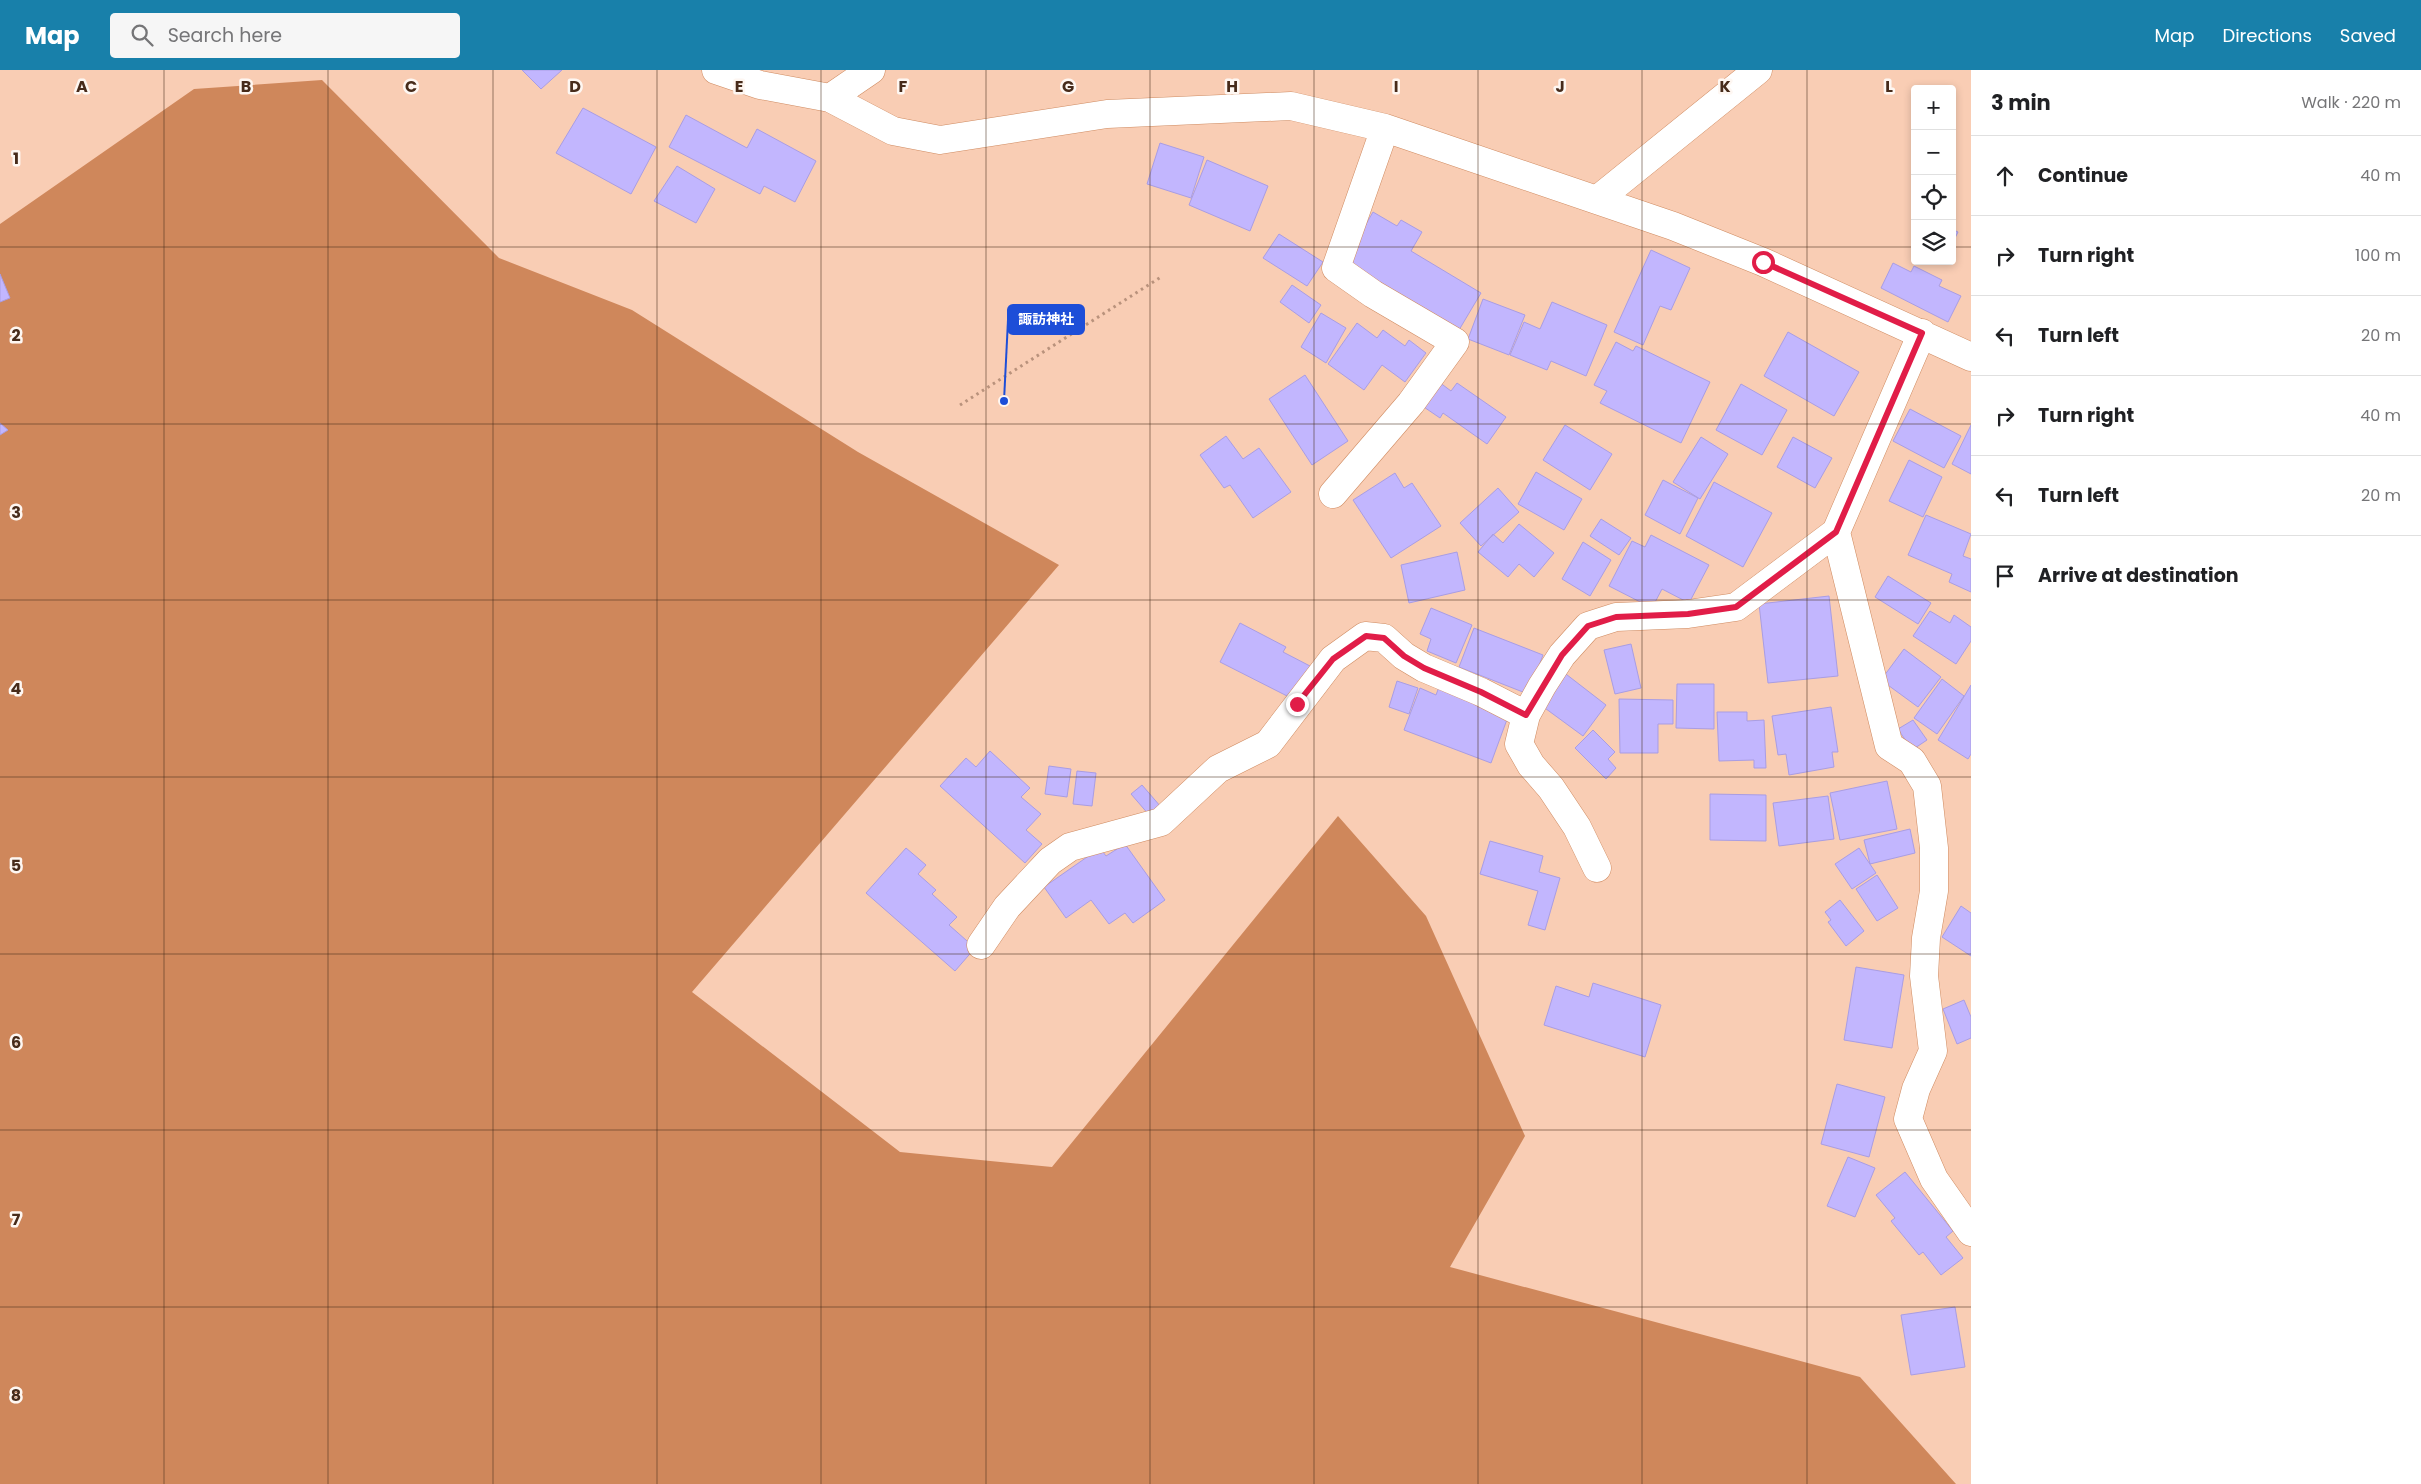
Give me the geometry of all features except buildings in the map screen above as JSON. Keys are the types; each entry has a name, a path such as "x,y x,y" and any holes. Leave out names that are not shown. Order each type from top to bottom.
{"street":[{"path":"716,70 760,85 830,98 893,131 940,140 1107,114 1291,106 1385,128 1673,226 1763,262 1971,357"},
{"path":"830,98 870,70"},
{"path":"1597,200 1758,70"},
{"path":"1333,494 1411,403 1455,342 1373,294 1336,268 1385,128"},
{"path":"1597,868 1577,827 1551,788 1530,765 1519,744 1526,715 1562,655 1588,626 1616,617 1688,614 1736,607 1836,532 1922,333"},
{"path":"1836,532 1889,746 1912,761 1927,786 1934,848 1934,891 1926,938 1924,976 1933,1051 1916,1089 1908,1119 1934,1179 1971,1232"},
{"path":"981,945 1007,907 1050,861 1070,847 1161,822 1218,768 1268,744 1333,659 1366,636 1384,638 1404,656 1424,668 1481,692 1526,715"}],"path":[{"path":"960,405 1161,277"}],"shaded area":[{"path":"322,80 499,258 632,310 858,452 1059,565 692,992 900,1152 1052,1167 1338,816 1426,916 1525,1136 1450,1267 1860,1377 1956,1484 0,1484 0,224 194,89"}],"place":[{"name":"諏訪神社","path":"1004,401"}],"route":[{"path":"1297,704 1333,659 1366,636 1384,638 1404,656 1424,668 1481,692 1526,715 1562,655 1588,626 1616,617 1688,614 1736,607 1836,532 1922,333 1763,262"}]}
